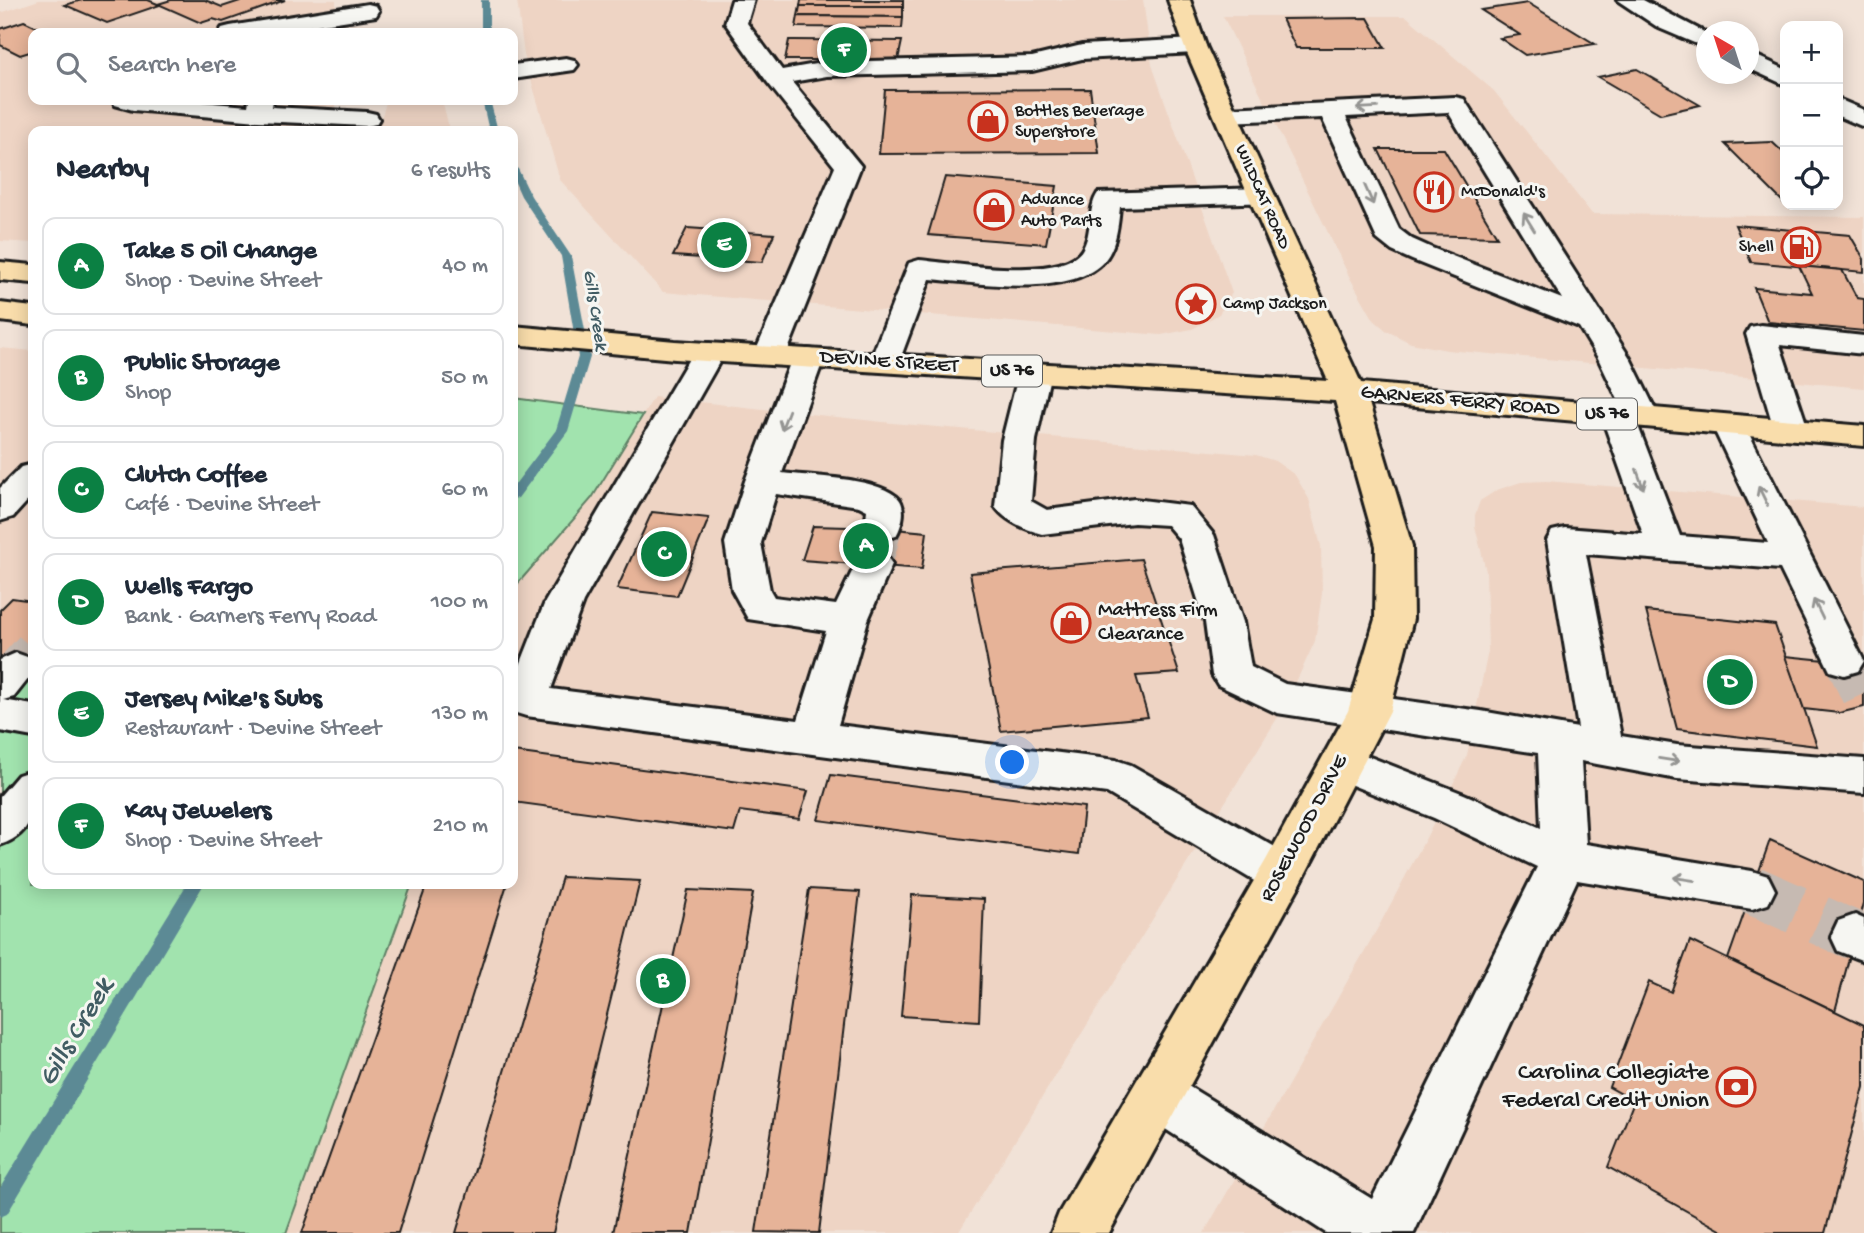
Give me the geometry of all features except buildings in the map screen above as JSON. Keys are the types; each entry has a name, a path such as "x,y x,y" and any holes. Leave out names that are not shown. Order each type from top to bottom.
{"main road":[{"name":"WILDCAT ROAD","path":"1180,0 1195,46 1349,392"},
{"path":"0,271 28,274"},
{"path":"0,312 28,315"},
{"name":"DEVINE STREET","path":"518,335 692,351 1349,392"},
{"name":"GARNERS FERRY ROAD","path":"1349,392 1864,436"},
{"name":"ROSEWOOD DRIVE","path":"1079,1233 1282,874 1369,711 1394,620 1394,546 1349,392"}],"street":[{"path":"743,0 736,23 776,78 848,166 770,355"},
{"path":"1628,0 1696,36"},
{"path":"279,28 368,5 370,28"},
{"path":"776,78 827,69 1032,64 1082,52 1195,46"},
{"path":"1759,65 1780,76"},
{"path":"518,71 556,66"},
{"path":"1226,116 1455,104 1614,358 1666,548"},
{"path":"196,105 259,107 367,117"},
{"path":"1843,109 1864,120"},
{"path":"1331,110 1387,233 1402,245 1591,321"},
{"path":"885,363 919,269 1024,276 1064,273 1089,260 1099,246 1108,199 1262,196"},
{"path":"1486,279 1507,282 1525,279 1540,271 1552,258"},
{"path":"1791,429 1761,334 1864,345"},
{"path":"692,351 564,601 526,701 1115,777 1282,874"},
{"path":"808,358 762,481 743,543 751,590 762,609 849,620"},
{"path":"1035,372 1018,440 1013,506 1042,522 1134,510 1177,514 1196,535 1224,622 1232,675 1277,698 1677,762 1864,776"},
{"path":"1729,425 1844,662"},
{"path":"0,509 28,480"},
{"path":"762,481 868,496 884,517"},
{"path":"1602,748 1565,540 1793,557"},
{"path":"813,738 849,620 873,564"},
{"path":"0,715 28,719"},
{"path":"1385,1233 1564,859 1559,741"},
{"path":"1342,763 1449,806 1564,859 1752,890"},
{"path":"0,827 28,793"},
{"path":"1157,1095 1376,1233"}],"shaded area":[{"path":"39,0 336,0 336,28 28,28 28,105 336,105 336,126 28,126 28,243 0,241 0,13"},
{"path":"517,0 1143,0 1152,65 1232,293 1219,314 1192,329 1161,335 663,292 560,180 524,55"},
{"path":"1223,16 1406,16 1494,91 1592,214 1864,217 1864,388 1447,350 1411,343 1387,331 1374,320 1350,278"},
{"path":"385,105 443,105 449,126 379,126"},
{"path":"0,348 28,351 28,677 0,689"},
{"path":"654,397 892,423 1256,455 1275,461 1295,475 1309,499 1321,546 1322,593 1315,641 1286,704 958,1233 286,1233 410,889 518,889 518,583 592,498"},
{"path":"1546,481 1864,507 1864,1233 1204,1233 1380,924 1467,755 1488,651 1486,571 1475,526 1475,515 1480,501 1497,490 1521,482"}],"green space":[{"path":"518,399 643,415 592,498 518,583"},
{"path":"28,677 28,889 410,889 286,1233 0,1233 0,689"}],"waterway":[{"name":"Gills Creek","path":"485,0 485,28"},
{"name":"Gills Creek","path":"487,105 493,126"},
{"name":"Gills Creek","path":"518,179 566,256 584,357 562,431 518,488"},
{"name":"Gills Creek","path":"0,1207 193,889"}],"tunnel":[{"path":"873,564 883,528"},
{"path":"16,668 28,655"},
{"path":"1844,661 1864,703"},
{"path":"1752,890 1855,936"}],"place":[{"name":"Kay Jewelers","path":"844,50"},
{"name":"Bottles Beverage Superstore","path":"988,121"},
{"name":"McDonald's","path":"1434,192"},
{"name":"Advance Auto Parts","path":"994,210"},
{"name":"Jersey Mike's Subs","path":"724,245"},
{"name":"Shell","path":"1801,247"},
{"name":"Camp Jackson","path":"1196,304"},
{"name":"Take 5 Oil Change","path":"866,546"},
{"name":"Clutch Coffee","path":"664,554"},
{"name":"Mattress Firm Clearance","path":"1071,623"},
{"name":"Wells Fargo","path":"1730,682"},
{"name":"Public Storage","path":"663,981"},
{"name":"Carolina Collegiate Federal Credit Union","path":"1736,1087"}]}
